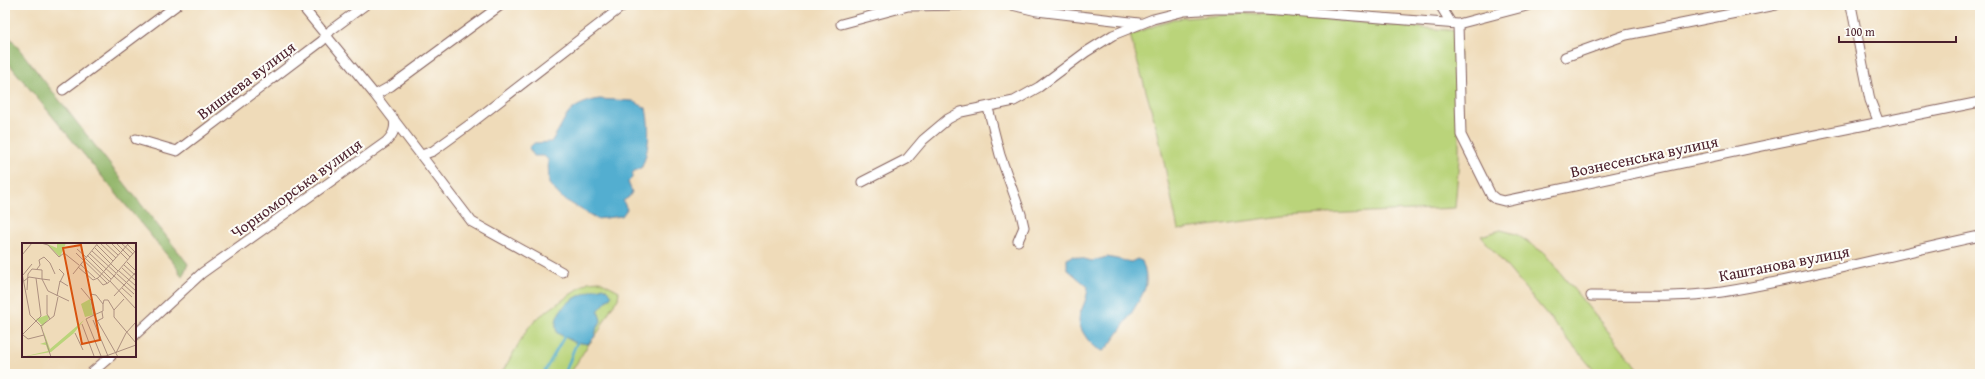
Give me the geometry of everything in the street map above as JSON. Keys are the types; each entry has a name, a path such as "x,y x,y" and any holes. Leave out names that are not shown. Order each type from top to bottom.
{"street":[{"path":"63,90 177,5"},
{"path":"301,5 327,34 394,119 472,222 562,272"},
{"name":"Вишнева вулиця","path":"136,139 177,150 322,41 327,34 365,5"},
{"path":"375,95 391,86 501,5"},
{"path":"422,155 433,151 469,125 624,5"},
{"path":"841,24 908,6 961,5"},
{"path":"1015,5 1037,12 1141,23"},
{"path":"1440,5 1454,24"},
{"path":"862,182 907,159 923,140 948,119 961,112 988,108 1014,101 1039,87 1086,52 1113,35 1141,23 1185,11 1215,9 1264,9 1454,24 1530,5"},
{"path":"1565,57 1626,35 1776,5"},
{"path":"1851,5 1870,100 1879,123"},
{"name":"Вознесенська вулиця","path":"1454,24 1461,135 1491,195 1496,199 1504,201 1776,142 1980,102"},
{"path":"988,108 1000,155 1021,214 1024,227 1018,241"},
{"name":"Чорноморська вулиця","path":"136,335 202,273 386,142 394,132 396,125 394,119"},
{"name":"Каштанова вулиця","path":"1591,296 1673,296 1720,292 1805,276 1980,236"},
{"path":"90,374 110,357"}],"green space":[{"path":"1247,13 1459,31 1459,158 1455,208 1283,216 1178,230 1158,133 1130,35 1173,19"},
{"path":"5,31 188,264 182,277 176,266 5,59"},
{"path":"1501,230 1516,234 1544,253 1643,374 1597,374 1481,236"},
{"path":"600,281 619,291 618,299 611,308 599,331 586,348 570,374 501,374 528,328 540,316 588,282"}],"water":[{"path":"599,99 633,101 646,108 648,145 642,167 633,172 632,178 628,182 632,192 629,197 623,201 627,209 622,216 597,219 562,198 549,184 548,160 544,156 534,156 529,148 534,143 551,142 564,119 573,109 579,105"},
{"path":"1073,256 1092,261 1107,257 1131,262 1137,259 1142,261 1146,274 1143,293 1119,332 1103,351 1096,348 1082,331 1079,319 1087,296 1088,287 1067,269 1067,259"},
{"path":"604,287 612,295 598,311 601,320 600,324 597,327 595,336 588,344 574,342 557,333 556,323 558,315 563,308 587,292"}],"waterway":[{"path":"543,374 564,337"},
{"path":"564,374 577,343"}]}
